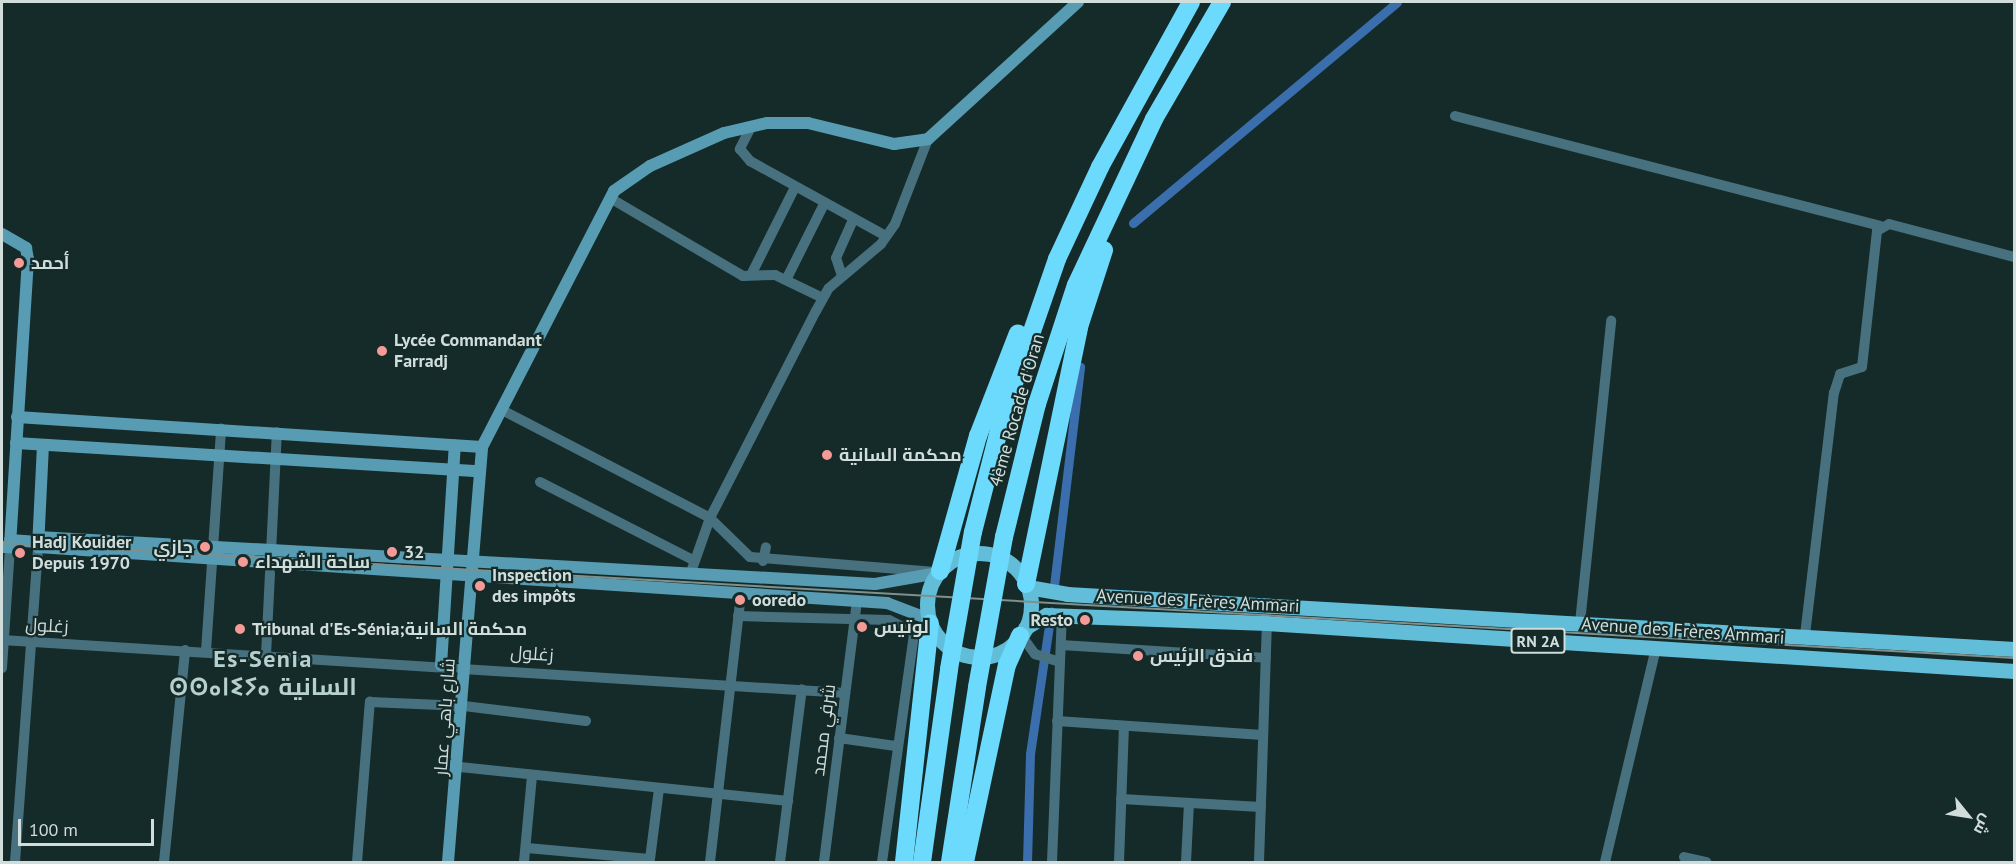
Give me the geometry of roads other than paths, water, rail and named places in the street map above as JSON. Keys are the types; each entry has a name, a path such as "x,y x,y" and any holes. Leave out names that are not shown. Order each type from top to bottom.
{"highway":[{"name":"4ème Rocade d'Oran","path":"922,862 949,669 973,532 1031,328 1100,167 1191,2"},
{"name":"4ème Rocade d'Oran","path":"950,862 977,687 1004,537 1037,404 1076,285 1154,119 1222,2"},
{"path":"1027,585 1090,287 1154,119"},
{"path":"939,572 1002,372 1036,290 1100,167"},
{"path":"904,862 930,621"},
{"path":"965,862 1007,665 1022,633"}],"main road":[{"path":"928,139 1078,2"},
{"name":"شارع باهي عمار","path":"448,862 460,767 471,560 482,447 610,198 633,176 724,133 751,127 797,123 894,144 928,139"},
{"path":"2,234 28,254 16,443 7,540 446,565 471,560 692,566 875,584 939,572"},
{"path":"17,417 482,447"},
{"path":"16,443 478,471"},
{"path":"38,542 43,445"},
{"path":"441,665 455,445"},
{"path":"1022,633 1027,585 1008,561 979,553 951,561 939,572 928,595 930,621 944,643 977,657 1001,652 1022,633 1054,615"},
{"path":"446,565 471,574 741,595 896,604 930,621"},
{"name":"Avenue des Frères Ammari","path":"1027,585 1044,591 1067,594 1805,635 2014,649"},
{"name":"Avenue des Frères Ammari","path":"1054,615 1267,623 2014,671"}],"street":[{"path":"1455,116 1880,226 2014,256"},
{"path":"740,149 751,127"},
{"path":"724,133 750,161 853,220 886,236"},
{"path":"540,482 692,566 710,518 823,298 842,276 886,236 910,194 928,139"},
{"path":"751,275 795,187"},
{"path":"610,198 751,275 786,280 823,298"},
{"path":"786,280 824,204"},
{"path":"842,276 836,258 853,220"},
{"path":"1805,635 1834,393 1840,375 1862,367 1880,226"},
{"path":"1580,622 1611,321"},
{"path":"502,410 710,518 735,548 763,561 939,572"},
{"path":"206,651 221,429"},
{"path":"266,655 269,556 277,432"},
{"path":"2,668 7,540"},
{"path":"15,862 38,542"},
{"path":"763,561 766,546"},
{"path":"710,862 741,595"},
{"name":"شرفي محمد","path":"824,862 857,601"},
{"path":"1054,615 1061,645"},
{"path":"738,616 893,621 914,633"},
{"path":"882,862 895,746 914,633 930,621"},
{"path":"1259,862 1267,623"},
{"path":"1022,633 1049,659 1058,721 1052,862"},
{"name":"زغلول","path":"2,640 467,666 845,693"},
{"path":"1049,659 1061,645"},
{"path":"1061,645 1266,658"},
{"path":"1605,862 1656,648"},
{"path":"164,862 185,650"},
{"path":"780,862 802,690"},
{"path":"357,862 370,702 464,706 586,721"},
{"path":"1058,721 1124,728 1263,735"},
{"path":"1119,862 1124,728"},
{"path":"839,738 895,746"},
{"path":"460,767 788,801"},
{"path":"524,862 532,775"},
{"path":"527,848 650,859 659,789"},
{"path":"1122,799 1261,807"},
{"path":"1186,862 1189,803"},
{"path":"1684,857 1706,862"}],"waterway":[{"path":"1133,223 1397,2"},
{"path":"1053,594 1080,367"},
{"path":"1027,862 1030,754 1051,612"}],"tram line":[{"path":"2,543 2014,658"}],"place":[{"name":"أحمد","path":"19,263"},
{"name":"Lycée Commandant Farradj","path":"382,351"},
{"name":"محكمة السانية","path":"827,455"},
{"name":"جازي","path":"205,547"},
{"name":"32","path":"392,552"},
{"name":"Hadj Kouider Depuis 1970","path":"20,553"},
{"name":"ساحة الشهداء","path":"243,562"},
{"name":"Inspection des impôts","path":"480,586"},
{"name":"ooredo","path":"740,600"},
{"name":"Resto","path":"1085,620"},
{"name":"لوتيس","path":"862,627"},
{"name":"Tribunal d'Es-Sénia;محكمة السانية","path":"240,629"},
{"name":"فندق الرئيس","path":"1138,656"}],"district":[{"name":"Es-Senia ⵙⵙⴰⵏⵉⵢⴰ السانية","path":"263,673"}]}
